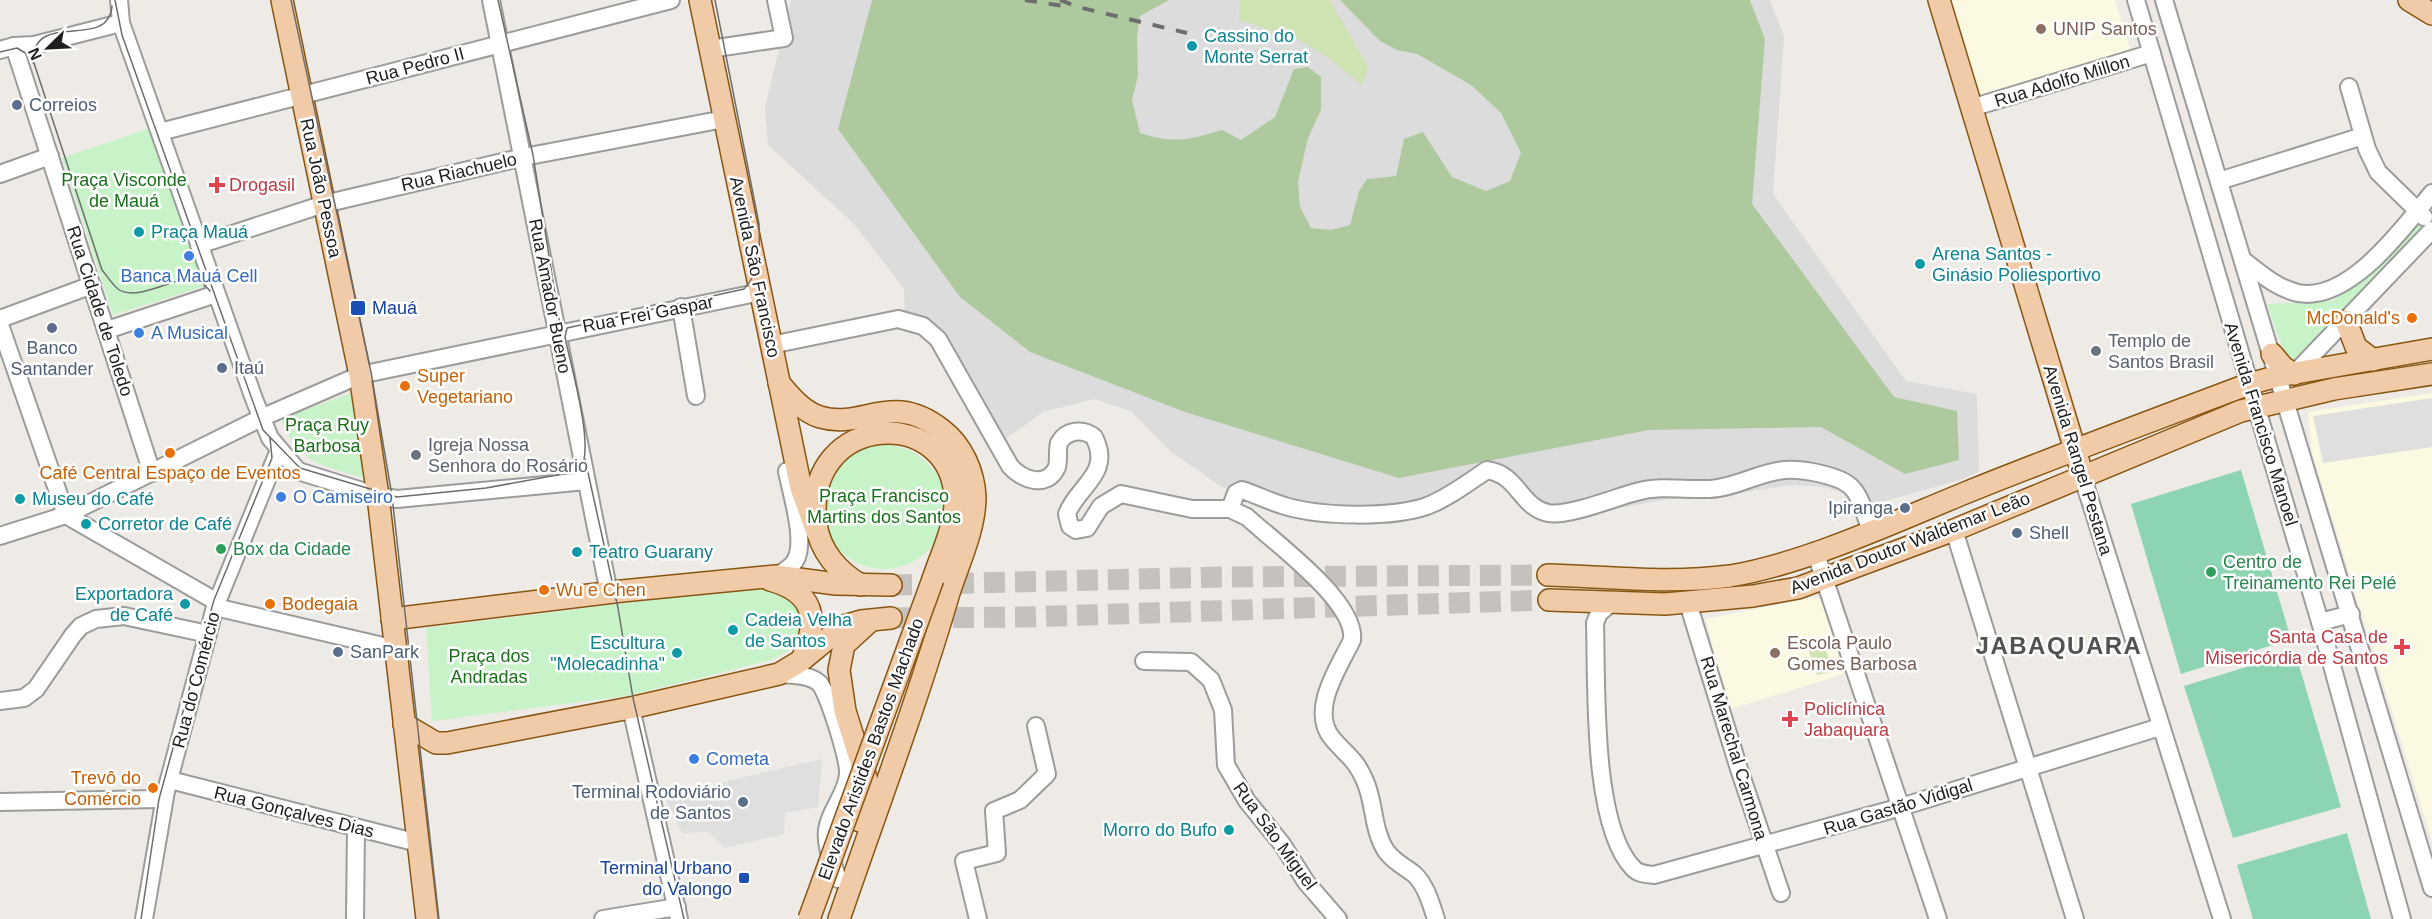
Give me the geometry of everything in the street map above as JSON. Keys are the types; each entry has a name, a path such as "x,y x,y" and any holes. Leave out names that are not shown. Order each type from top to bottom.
{"main road":[{"name":"Rua João Pessoa","path":"282,0 360,375"},
{"name":"Avenida São Francisco","path":"700,0 756,293 771,345 801,488 817,532"},
{"name":"Avenida Rangel Pestana","path":"1939,0 2082,475"},
{"path":"2409,0 2432,14"},
{"path":"2346,321 2356,346 2373,360"},
{"path":"2250,401 2285,384 2373,360 2432,350"},
{"path":"2272,354 2283,368 2285,384"},
{"path":"2285,384 2432,374"},
{"path":"360,375 378,496 427,919"},
{"path":"779,383 802,407 820,417 842,419 897,411 926,420 949,436 967,462 975,496 972,519 943,581"},
{"name":"Avenida Doutor Waldemar Leão","path":"1548,575 1690,580 1732,575 1815,551 1871,531 2074,450 2250,401"},
{"name":"Avenida Doutor Waldemar Leão","path":"1549,600 1688,603 1798,588 1954,530 2250,401"},
{"path":"839,919 932,651 953,518 954,490 951,479 938,456 909,435 884,432 858,438 831,460 817,490 817,532 835,565 862,585"},
{"path":"769,577 794,589 808,605 812,626 802,660"},
{"path":"392,619 609,593 769,577 862,585 891,585"},
{"name":"Elevado Aristides Bastos Machado","path":"809,919 943,581"},
{"path":"404,724 436,743 447,743 631,708 779,674 802,660 838,628 861,621 883,619 864,625 848,640 839,661 843,702 866,777 868,791 824,919"}],"street":[{"path":"119,0 121,23 261,418 270,438 298,471 397,500 586,481"},
{"name":"Rua Amador Bueno","path":"491,0 609,593"},
{"name":"Rua Pedro II","path":"160,132 671,0"},
{"path":"710,49 784,38 776,0"},
{"name":"Avenida Francisco Manoel","path":"2136,0 2152,53 2231,261 2272,354"},
{"name":"Avenida Francisco Manoel","path":"2163,0 2219,181 2250,401 2322,622 2402,919"},
{"path":"7,48 34,45 121,23"},
{"name":"Rua Cidade de Toledo","path":"7,48 50,156 152,473"},
{"name":"Rua Adolfo Millon","path":"1971,108 2152,53"},
{"path":"2349,87 2363,136 2382,178 2432,224"},
{"name":"Rua Riachuelo","path":"199,245 324,204 524,157 724,119"},
{"path":"2219,181 2363,136"},
{"path":"0,174 50,156"},
{"path":"2231,261 2298,293 2314,293 2334,288 2360,273 2432,193"},
{"path":"2285,384 2432,230"},
{"path":"0,319 92,285"},
{"name":"Rua Frei Gaspar","path":"360,375 556,332 756,293"},
{"name":"Avenida São Francisco","path":"756,293 799,536 796,560 769,577"},
{"path":"107,330 216,294"},
{"path":"681,307 696,396"},
{"path":"771,345 898,319 923,326 933,333 1010,466 1022,478 1038,481 1051,474 1057,465 1059,443 1068,434 1082,432 1094,437 1099,460 1090,484 1069,510 1068,519 1074,529 1087,528 1101,506 1121,494 1192,509 1230,509 1247,517 1335,598 1353,630 1352,640 1325,698 1323,717 1330,735 1356,760 1367,783 1375,826 1386,850 1398,864 1415,875 1425,890 1436,919"},
{"path":"0,325 66,515 216,605 396,649"},
{"path":"0,536 66,515 261,418 360,375"},
{"name":"Avenida Francisco Manoel","path":"2285,384 2348,614 2432,888"},
{"name":"Rua do Comércio","path":"144,919 168,785 216,605 279,450"},
{"path":"1230,509 1236,493 1242,490 1286,506 1318,512 1351,514 1415,509 1430,505 1487,470 1502,472 1529,504 1549,513 1603,504 1636,492 1671,486 1710,489 1785,470 1830,476 1845,481 1855,490 1871,531"},
{"name":"Avenida Rangel Pestana","path":"2082,475 2222,919"},
{"path":"1954,530 2026,768 2075,919"},
{"path":"1815,551 1938,919"},
{"name":"Rua Gastão Vidigal","path":"1611,603 1599,614 1595,623 1600,779 1624,855 1634,870 1643,874 1654,875 1901,807 2160,726"},
{"name":"Rua Marechal Carmona","path":"1688,603 1781,894"},
{"path":"2322,622 2348,614"},
{"path":"0,701 24,698 36,690 81,626 96,620 124,616 208,634"},
{"name":"Rua São Miguel","path":"1144,661 1191,662 1211,680 1223,710 1226,765 1247,801 1282,844 1306,882 1338,919"},
{"path":"779,674 816,680 826,696 848,775 827,829 828,847 838,879"},
{"path":"603,919 678,913 631,708"},
{"path":"977,915 964,861 997,853 994,811 1020,800 1047,774 1036,726"},
{"path":"0,802 159,799 168,785"},
{"name":"Rua Gonçalves Dias","path":"168,785 418,843"},
{"path":"356,828 356,919"}],"shaded area":[{"path":"791,0 1770,0 1784,37 1773,194 1906,381 1977,394 1979,471 1963,479 1875,504 1825,487 1792,485 1711,497 1669,499 1598,512 1533,508 1489,471 1404,513 1282,509 1222,487 1171,452 1131,411 1094,399 1043,412 998,444 931,334 905,322 904,289 855,225 768,145 765,107"},
{"name":"UNIP Santos","path":"1950,0 2115,0 2133,58 1982,104"},
{"name":"Santa Casa de Misericórdia de Santos","path":"2432,393 2432,841 2312,453 2308,412"},
{"path":"2432,398 2432,447 2323,463 2313,416"},
{"name":"Escola Paulo Gomes Barbosa","path":"1817,597 1822,602 1844,674 1728,710 1706,619"},
{"name":"Terminal Rodoviário de Santos","path":"822,759 818,807 785,813 784,834 725,848 708,832 682,833 664,796"}],"green space":[{"path":"872,0 1169,0 1140,16 1137,37 1138,76 1132,100 1140,133 1162,139 1190,138 1222,130 1241,140 1275,117 1294,69 1308,67 1321,77 1321,110 1308,138 1298,182 1300,207 1311,228 1331,230 1350,225 1359,191 1367,179 1396,176 1404,139 1423,132 1452,177 1486,191 1510,181 1521,153 1501,113 1471,85 1417,54 1397,50 1380,41 1340,0 1750,0 1765,39 1752,204 1894,397 1957,411 1959,460 1905,474 1821,427 1649,430 1399,478 1185,412 1030,352 960,297 838,129"},
{"path":"1240,0 1330,0 1368,67 1362,85 1326,56 1293,37 1239,20"},
{"name":"Praça Visconde de Mauá","path":"156,126 208,285 113,315 62,158"},
{"path":"2419,219 2424,231 2297,364 2288,363 2267,304 2333,301"},
{"name":"Praça Ruy Barbosa","path":"352,393 365,478 314,461 297,446 280,419"},
{"name":"Praça Francisco Martins dos Santos","path":"884,445 908,449 928,463 942,483 946,507 942,531 928,551 908,565 884,569 860,565 840,551 826,531 822,507 826,483 840,463 860,449"},
{"name":"Centro de Treinamento Rei Pelé","path":"2241,470 2291,639 2181,674 2131,504"},
{"name":"Praça dos Andradas","path":"765,586 804,608 799,634 793,646 771,660 627,696 432,721 426,628"},
{"path":"1823,641 1833,671 1817,675 1807,646"},
{"path":"2295,652 2341,807 2233,838 2184,686"},
{"path":"2347,833 2371,919 2253,919 2237,865"}],"tunnel":[{"path":"891,585 1221,577 1548,575"},
{"path":"891,618 1026,617 1549,600"}],"tram line":[{"path":"115,0 122,35 263,430 300,468 397,497 486,488 579,471 584,461 584,427 565,337 567,328 744,289 750,282 758,259 759,224 715,0"},
{"path":"291,0 371,372 392,496 439,919"},
{"path":"498,0 533,155 562,338"},
{"path":"33,63 36,46 44,37 98,27 107,20 112,6"},
{"path":"0,52 17,48 32,57 102,270 114,285 125,292 134,293 193,277 200,280 210,291"},
{"path":"141,919 159,799 214,600 272,458 270,438"},
{"path":"585,459 618,608 633,698 684,919"}],"railway":[{"path":"1025,0 1070,7"},
{"path":"1060,0 1078,7 1187,33"}],"place":[{"name":"UNIP Santos","path":"2041,29"},
{"name":"Cassino do Monte Serrat","path":"1192,46"},
{"name":"Correios","path":"17,105"},
{"name":"Drogasil","path":"217,185"},
{"name":"Praça Mauá","path":"139,232"},
{"name":"Banca Mauá Cell","path":"189,256"},
{"name":"Arena Santos - Ginásio Poliesportivo","path":"1920,264"},
{"name":"Mauá","path":"358,308"},
{"name":"McDonald's","path":"2412,318"},
{"name":"Banco Santander","path":"52,328"},
{"name":"A Musical","path":"139,333"},
{"name":"Templo de Santos Brasil","path":"2096,351"},
{"name":"Itaú","path":"222,368"},
{"name":"Super Vegetariano","path":"405,386"},
{"name":"Café Central Espaço de Eventos","path":"170,453"},
{"name":"Igreja Nossa Senhora do Rosário","path":"416,455"},
{"name":"O Camiseiro","path":"281,497"},
{"name":"Museu do Café","path":"20,499"},
{"name":"Ipiranga","path":"1905,508"},
{"name":"Corretor de Café","path":"86,524"},
{"name":"Shell","path":"2017,533"},
{"name":"Box da Cidade","path":"221,549"},
{"name":"Teatro Guarany","path":"577,552"},
{"name":"Centro de Treinamento Rei Pelé","path":"2211,572"},
{"name":"Wu e Chen","path":"544,590"},
{"name":"Exportadora de Café","path":"185,604"},
{"name":"Bodegaia","path":"270,604"},
{"name":"Cadeia Velha de Santos","path":"733,630"},
{"name":"Santa Casa de Misericórdia de Santos","path":"2402,647"},
{"name":"SanPark","path":"338,652"},
{"name":"Escultura \"Molecadinha\"","path":"677,653"},
{"name":"Escola Paulo Gomes Barbosa","path":"1775,653"},
{"name":"Policlínica Jabaquara","path":"1790,719"},
{"name":"Cometa","path":"694,759"},
{"name":"Trevô do Comércio","path":"153,788"},
{"name":"Terminal Rodoviário de Santos","path":"743,802"},
{"name":"Morro do Bufo","path":"1229,830"},
{"name":"Terminal Urbano do Valongo","path":"744,878"}],"district":[{"name":"JABAQUARA","path":"2059,646"}]}
